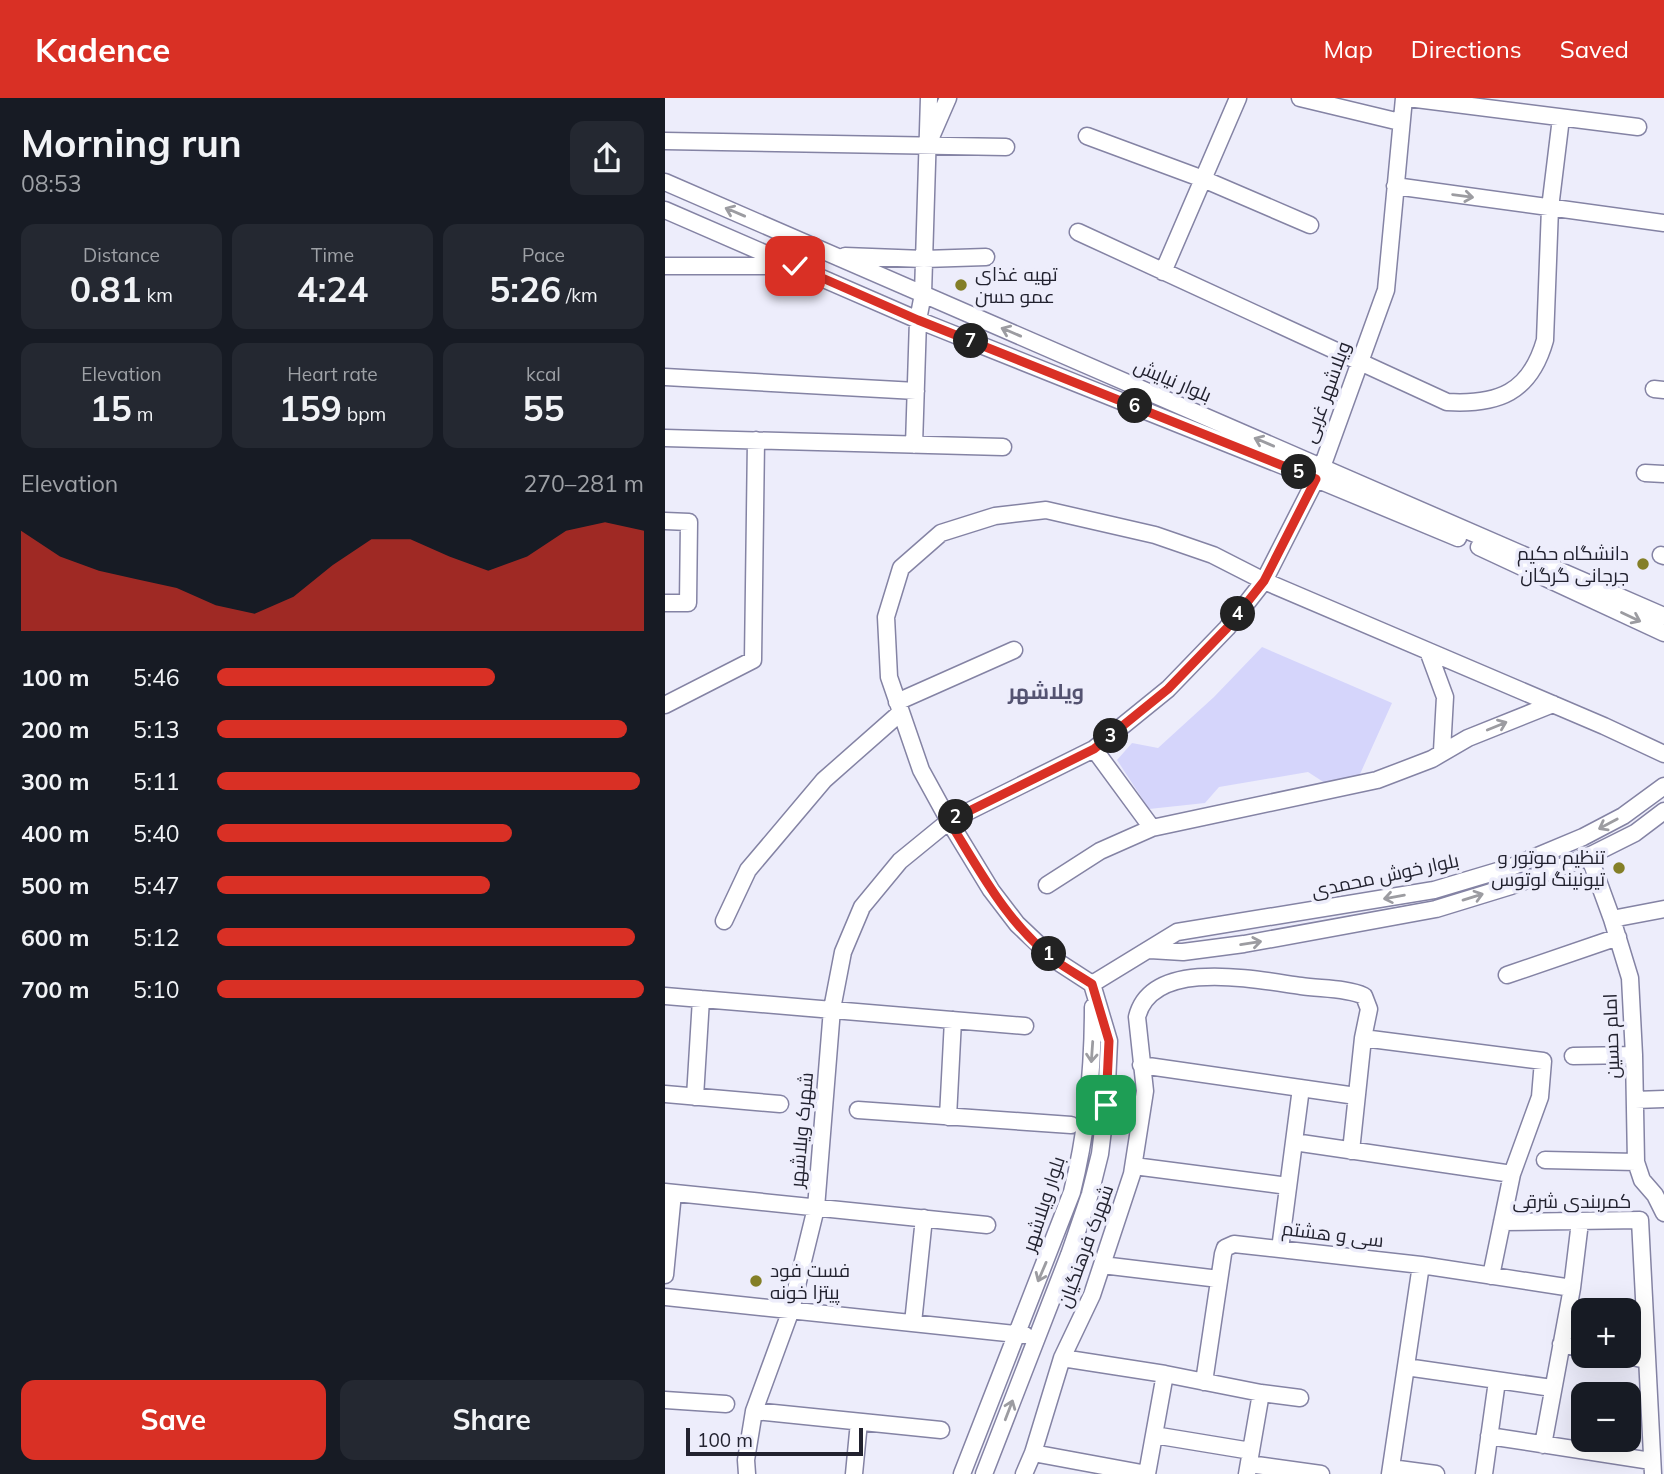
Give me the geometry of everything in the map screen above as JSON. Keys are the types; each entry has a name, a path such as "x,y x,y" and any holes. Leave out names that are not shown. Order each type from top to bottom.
{"street":[{"path":"914,445 918,320 923,294 929,98"},
{"path":"927,145 948,98"},
{"path":"1163,272 1238,98"},
{"path":"1300,98 1400,122"},
{"path":"1406,98 1638,127"},
{"name":"ویلاشهر غربی","path":"949,821 1094,749 1168,689 1227,628 1264,581 1319,473 1385,289 1400,122 1406,98"},
{"path":"1078,232 1447,402 1500,398 1516,390 1529,375 1540,357 1545,340 1550,208 1561,118"},
{"path":"1087,136 1203,178 1310,225"},
{"path":"665,141 1006,148"},
{"name":"بلوار نیایش","path":"665,182 1178,405 1319,473 1611,600 1664,616"},
{"path":"1395,186 1664,223"},
{"name":"بلوار نیایش","path":"665,210 918,320 1170,420 1319,473"},
{"path":"835,256 924,259 986,257"},
{"path":"665,266 795,266"},
{"path":"1033,366 1042,346"},
{"path":"665,377 916,391"},
{"path":"1170,420 1178,405"},
{"path":"665,438 1003,447"},
{"path":"665,705 753,660 756,440"},
{"path":"1645,473 1664,474"},
{"path":"1664,754 1264,581 1213,555 1155,535 1046,510 995,516 941,533 901,568 886,617 889,677 921,770 949,821 991,890 1017,924 1055,960 1092,984 1150,950 1183,952 1436,909 1511,886 1589,856 1635,833 1664,811"},
{"path":"665,521 689,522 688,603 665,603"},
{"name":"بلوار نیایش","path":"1611,600 1664,633"},
{"path":"723,921 748,870 824,780 899,708 1014,650"},
{"path":"1428,651 1445,696 1442,751"},
{"path":"1047,885 1100,851 1151,828 1377,780 1432,759 1468,738 1553,704"},
{"path":"1094,749 1151,828"},
{"name":"بلوار خوش محمدی","path":"1150,950 1177,932 1337,908 1434,890 1511,867 1593,832 1623,816 1664,786"},
{"name":"شهرک ویلاشهر","path":"747,1474 746,1460 754,1411 791,1310 816,1208 832,1009 843,951 862,907 900,861 949,821"},
{"name":"امام حسین","path":"1589,856 1630,978 1635,1055 1636,1162 1642,1180 1655,1195 1664,1213"},
{"path":"1337,908 1341,917 1340,927"},
{"path":"1612,919 1664,909"},
{"path":"1507,975 1618,937"},
{"name":"شهرک فرهنگیان","path":"1024,1474 1034,1453 1062,1358 1092,1295 1134,1166 1145,1091 1137,1029 1140,1006 1146,998 1178,981 1206,976 1236,977 1360,994 1364,996 1369,1009 1363,1038"},
{"name":"بلوار ویلاشهر","path":"962,1474 1072,1192 1082,1152 1093,1044 1092,984"},
{"name":"بلوار ویلاشهر","path":"984,1474 1090,1194 1100,1154 1109,1041 1092,984"},
{"path":"665,996 1025,1026"},
{"path":"695,1097 701,999"},
{"path":"948,1117 953,1020"},
{"path":"1350,1151 1363,1038"},
{"name":"کمربندی شرقی","path":"1363,1038 1543,1061 1540,1097 1512,1174 1502,1222 1640,1220 1652,1468"},
{"path":"1573,1056 1635,1055"},
{"path":"1141,1065 1356,1096"},
{"path":"1280,1249 1301,1088"},
{"path":"665,1094 780,1104"},
{"path":"1635,1100 1664,1099"},
{"path":"858,1110 1071,1125"},
{"path":"1294,1142 1512,1174"},
{"path":"1545,1160 1636,1162"},
{"path":"1134,1166 1288,1186"},
{"path":"665,1275 669,1193 987,1225"},
{"path":"913,1323 924,1219"},
{"path":"1491,1276 1502,1222"},
{"path":"1543,1445 1572,1288 1580,1222"},
{"name":"سی و هشتم","path":"1204,1382 1223,1254 1229,1245 1240,1244 1421,1265 1572,1288"},
{"path":"1102,1265 1219,1279"},
{"path":"1421,1265 1391,1471 1436,1474"},
{"path":"665,1297 1038,1336"},
{"path":"1561,1345 1571,1347"},
{"path":"1062,1358 1300,1398"},
{"path":"1641,1359 1646,1360"},
{"path":"1406,1367 1552,1388"},
{"path":"1034,1453 1092,1469 1147,1474 1165,1374"},
{"path":"1484,1474 1497,1381"},
{"path":"1249,1463 1261,1393"},
{"path":"665,1400 726,1404"},
{"path":"754,1411 940,1430"},
{"path":"854,1474 859,1422"},
{"path":"1154,1435 1249,1463 1321,1474"},
{"path":"1489,1436 1652,1468"}],"shaded area":[{"path":"1262,647 1392,703 1356,783 1325,783 1308,772 1219,787 1205,803 1149,809 1117,760 1132,743 1158,748 1214,697"}],"place":[{"name":"تهیه غذای عمو حسن","path":"961,285"},
{"name":"دانشگاه حکیم جرجانی گرگان","path":"1643,564"},
{"name":"تنظیم موتور و تیونینگ لوتوس","path":"1619,868"},
{"name":"فست فود پیتزا خونه","path":"756,1281"}],"district":[{"name":"ویلاشهر","path":"1046,692"}],"route":[{"path":"795,266 918,320 1316,479 1264,581 1227,628 1168,689 1094,749 949,821 991,890 1017,924 1055,960 1092,984 1109,1041 1106,1105"}]}
